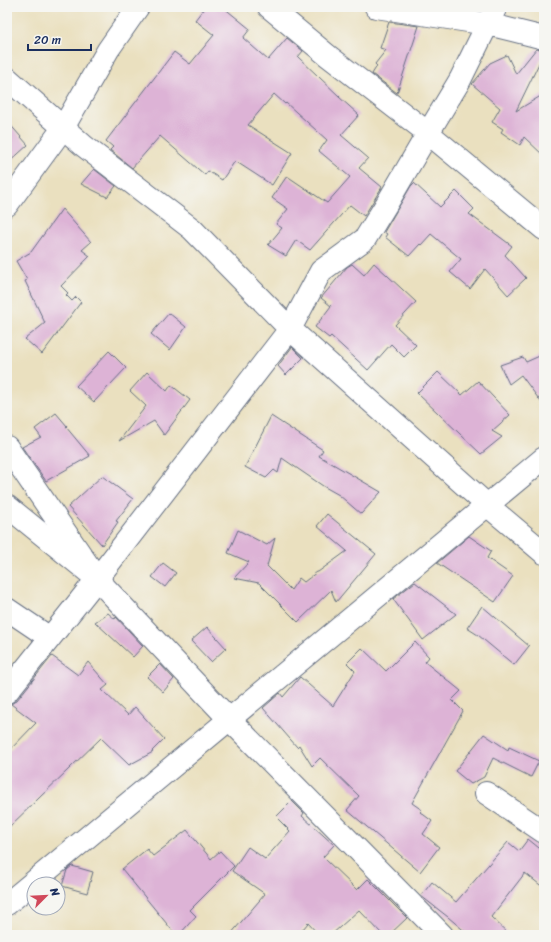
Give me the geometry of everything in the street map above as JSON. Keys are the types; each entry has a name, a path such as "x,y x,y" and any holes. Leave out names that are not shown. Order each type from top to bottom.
{"street":[{"path":"7,205 63,128 108,50 138,7"},
{"path":"269,7 327,55 428,133 544,229"},
{"path":"376,7 492,15 544,38"},
{"path":"7,692 97,579 290,329 321,270 365,239 460,80 492,15"},
{"path":"7,78 84,146 192,229 290,329 544,553"},
{"path":"7,447 97,579"},
{"path":"7,904 544,458"},
{"path":"7,506 97,579 230,720 442,935"},
{"path":"7,609 50,638"},
{"path":"486,793 544,832"}],"building":[{"path":"205,7 223,7 250,29 243,38 268,60 287,38 303,51 298,57 359,115 341,135 368,158 359,168 382,187 364,216 350,205 310,250 296,240 286,256 268,245 282,228 276,224 288,209 272,198 287,176 327,203 350,177 319,151 327,140 274,94 248,125 292,153 272,185 235,161 222,180 208,171 205,175 160,136 132,168 110,150 113,147 106,141 174,52 190,64 214,35 195,20"},
{"path":"389,22 419,26 397,93 372,74 377,66 375,64 386,50 380,48"},
{"path":"536,49 544,50 544,53 516,111 544,94 544,156 524,137 520,145 501,132 503,129 492,122 500,108 472,84 490,63 507,55 516,74"},
{"path":"7,121 28,145 7,164"},
{"path":"94,169 116,186 107,197 81,184"},
{"path":"414,183 440,207 456,191 474,209 469,214 512,246 505,255 526,278 508,295 485,269 470,289 450,272 461,259 431,234 409,256 385,237 387,234 384,232"},
{"path":"62,209 91,242 82,250 90,256 61,286 68,293 66,295 72,301 76,297 81,302 42,354 25,339 45,323 25,281 27,280 16,261 31,252"},
{"path":"374,263 416,302 395,325 416,345 404,357 391,344 368,370 331,336 329,338 315,327 331,306 321,298 347,267 352,264 364,275"},
{"path":"169,313 186,327 170,350 151,334"},
{"path":"292,347 303,358 286,375 278,366"},
{"path":"109,351 126,368 94,402 76,386"},
{"path":"544,354 544,406 521,375 509,384 500,365 523,357 526,362"},
{"path":"147,372 167,391 171,385 190,400 164,435 154,421 119,441 146,406 130,391"},
{"path":"438,372 462,395 478,381 510,415 492,431 502,437 481,454 417,393"},
{"path":"56,413 90,456 46,481 22,447 41,437 35,429"},
{"path":"271,416 323,450 319,456 381,492 361,514 339,495 282,458 278,473 274,470 266,478 245,467"},
{"path":"102,476 133,499 116,521 118,522 102,545 68,507"},
{"path":"327,514 376,554 336,602 331,590 298,622 259,583 234,578 249,562 228,553 238,530 267,545 275,538 267,566 291,590 299,578 304,582 347,551 317,526"},
{"path":"469,536 491,551 487,558 513,576 495,602 437,563"},
{"path":"163,563 176,573 165,587 152,577"},
{"path":"415,582 456,614 423,640 393,599"},
{"path":"482,606 529,646 514,665 478,635 467,628"},
{"path":"108,613 115,619 116,617 143,646 133,657 95,622"},
{"path":"207,627 226,648 211,662 191,641"},
{"path":"415,642 429,657 425,662 461,691 452,700 463,711 412,803 422,810 420,812 432,821 423,834 439,847 420,872 347,810 359,796 320,758 312,766 299,745 297,747 263,708 280,693 283,697 300,677 333,706 355,671 347,663 362,648 386,671"},
{"path":"52,656 78,675 88,662 108,685 102,690 128,715 135,707 164,739 152,751 153,752 129,765 101,738 7,829 7,753 36,723 11,704 17,700"},
{"path":"160,664 174,679 163,692 147,677"},
{"path":"484,734 508,750 509,747 539,761 531,777 493,758 484,777 471,784 455,771"},
{"path":"292,801 304,813 302,816 334,845 323,857 357,890 368,879 407,918 389,935 383,935 359,910 331,935 319,935 308,923 298,935 230,935 265,894 232,871 248,847 265,859 290,831 276,817"},
{"path":"187,830 211,859 220,851 234,866 190,910 196,916 179,935 176,935 122,869 147,849 153,856"},
{"path":"528,839 544,852 544,888 525,873 491,917 510,935 469,935 421,896 432,882 456,902 508,842 519,851"},
{"path":"72,866 93,872 87,893 66,887 65,876 67,870"}]}
